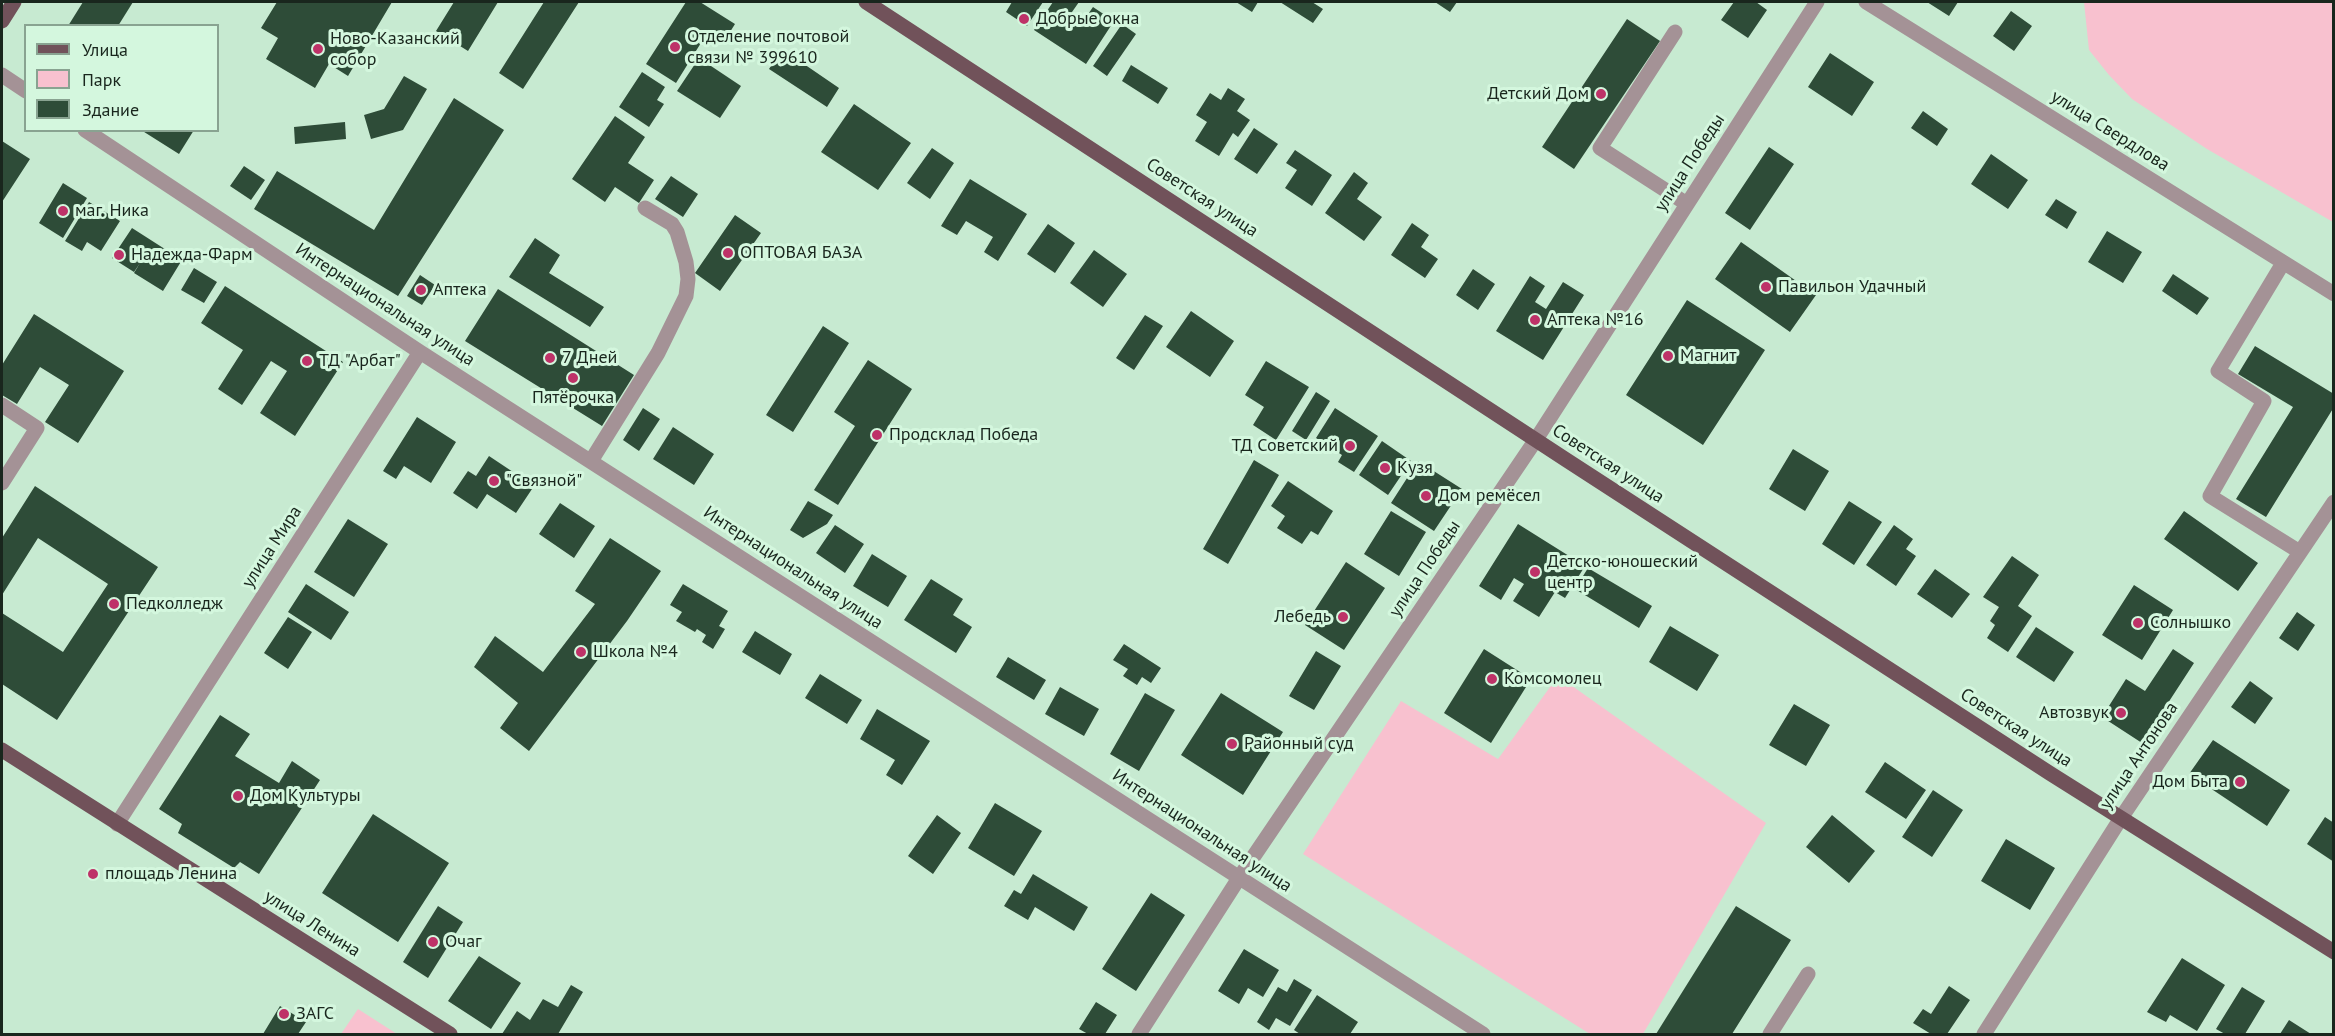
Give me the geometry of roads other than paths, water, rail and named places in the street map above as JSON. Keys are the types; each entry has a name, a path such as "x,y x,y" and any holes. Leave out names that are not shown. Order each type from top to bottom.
{"main road":[{"path":"2,21 14,2"},
{"name":"Советская улица","path":"866,2 1535,441 2121,818 2334,952"},
{"name":"улица Ленина","path":"2,750 450,1035"}],"street":[{"name":"улица Победы","path":"1139,1035 1239,878 1535,441 1817,2"},
{"name":"улица Свердлова","path":"1866,2 2334,294"},
{"path":"1675,32 1599,148 1687,204"},
{"path":"2,75 24,90"},
{"name":"Интернациональная улица","path":"88,132 420,352 1483,1035"},
{"path":"591,461 658,353 679,315 686,296 688,279 686,262 677,232 672,224 645,208"},
{"path":"2283,263 2218,371 2264,401 2210,496 2300,552"},
{"name":"улица Мира","path":"117,824 420,352"},
{"path":"2,405 38,428 2,483"},
{"name":"улица Антонова","path":"1984,1035 2121,818 2334,502"},
{"path":"1770,1035 1808,974"}],"place":[{"name":"Добрые окна","path":"1024,19"},
{"name":"Отделение почтовой связи № 399610","path":"675,47"},
{"name":"Ново-Казанский собор","path":"318,49"},
{"name":"Детский Дом","path":"1601,94"},
{"name":"маг. Ника","path":"63,211"},
{"name":"ОПТОВАЯ БАЗА","path":"728,253"},
{"name":"Надежда-Фарм","path":"119,255"},
{"name":"Павильон Удачный","path":"1766,287"},
{"name":"Аптека","path":"421,290"},
{"name":"Аптека №16","path":"1535,320"},
{"name":"Магнит","path":"1668,356"},
{"name":"7 Дней","path":"550,358"},
{"name":"ТД \"Арбат\"","path":"307,361"},
{"name":"Пятёрочка","path":"573,378"},
{"name":"Продсклад Победа","path":"877,435"},
{"name":"ТД Советский","path":"1350,446"},
{"name":"Кузя","path":"1385,468"},
{"name":"\"Связной\"","path":"494,481"},
{"name":"Дом ремёсел","path":"1426,496"},
{"name":"Детско-юношеский центр","path":"1535,572"},
{"name":"Педколледж","path":"114,604"},
{"name":"Лебедь","path":"1343,617"},
{"name":"Солнышко","path":"2138,623"},
{"name":"Школа №4","path":"581,652"},
{"name":"Комсомолец","path":"1492,679"},
{"name":"Автозвук","path":"2121,713"},
{"name":"Районный суд","path":"1232,744"},
{"name":"Дом Быта","path":"2240,782"},
{"name":"Дом Культуры","path":"238,796"},
{"name":"площадь Ленина","path":"93,874"},
{"name":"Очаг","path":"433,942"},
{"name":"ЗАГС","path":"284,1014"}]}
